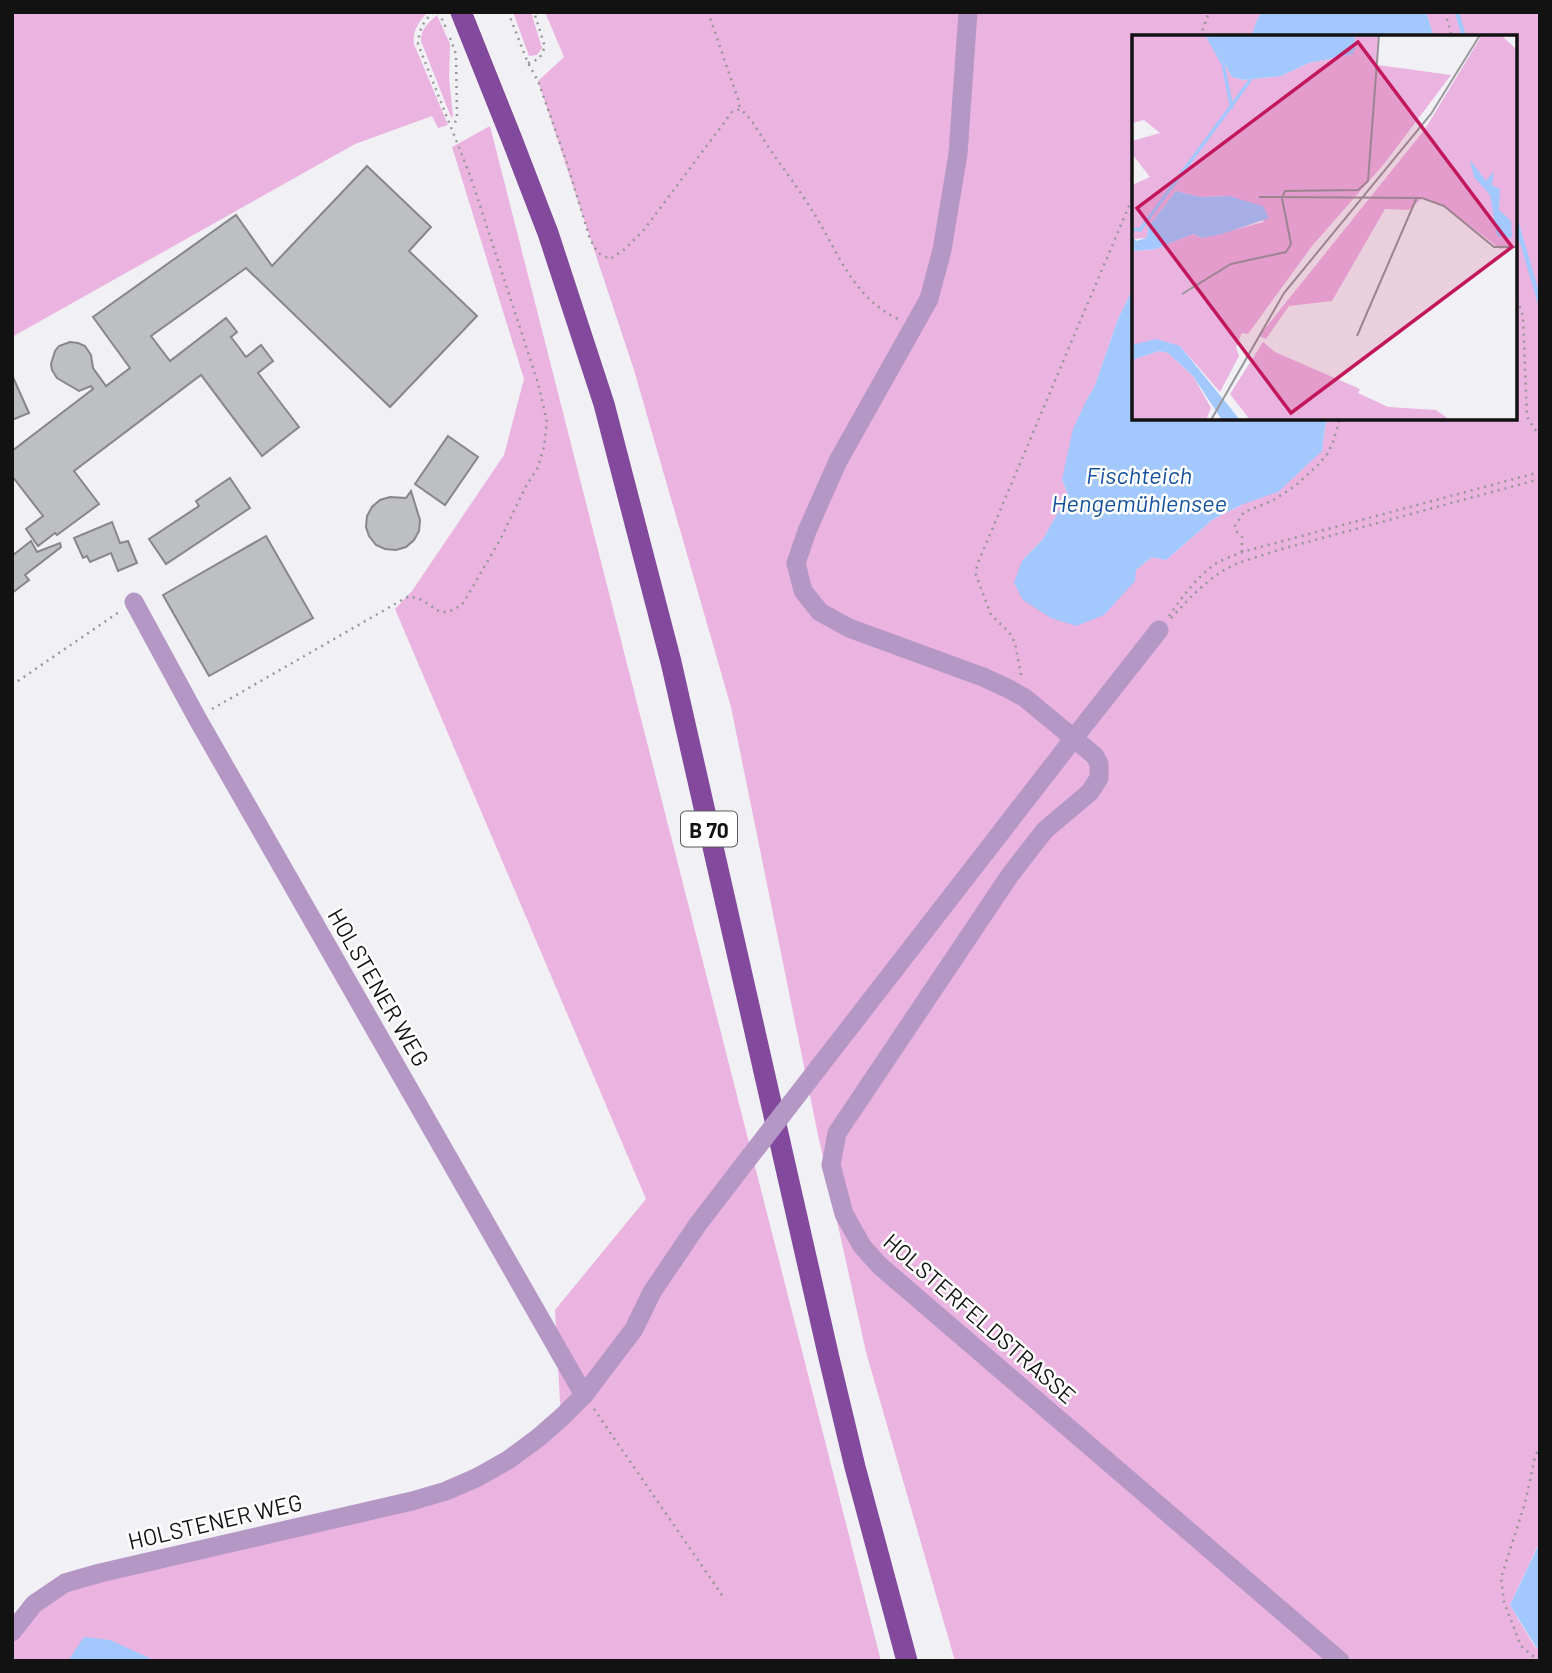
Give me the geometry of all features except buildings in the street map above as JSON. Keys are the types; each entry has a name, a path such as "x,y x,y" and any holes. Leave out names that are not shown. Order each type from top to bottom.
{"main road":[{"name":"B 70","path":"451,15 548,233 604,404 671,662 835,1382 906,1661"}],"street":[{"path":"968,12 958,155 942,250 929,299 838,461 807,531 796,563 803,591 820,612 849,628 1009,688 1074,738 1159,630"},
{"name":"HOLSTENER WEG","path":"134,602 197,718 584,1395"},
{"name":"HOLSTENER WEG","path":"12,1632 34,1604 65,1583 446,1491 508,1460 538,1438 584,1395 634,1329 652,1292 698,1224 1074,738"},
{"name":"HOLSTERFELDSTRASSE","path":"1074,738 1095,756 1099,764 1099,778 1090,792 1045,830 1010,875 838,1133 831,1165 845,1214 862,1246 900,1284 1340,1661"}],"path":[{"path":"197,718 409,596 422,600 440,612 448,612 463,605 537,469 544,447 547,422 538,383 471,178 418,44 419,29 429,16 437,12 451,15 456,54 457,118 452,128"},
{"path":"508,12 542,92 590,239 598,253 610,259 643,231 732,112 740,109"},
{"path":"528,63 539,59 545,47 534,12"},
{"path":"708,12 740,109 749,116 814,213 853,282 867,298 888,314 914,327"},
{"path":"1201,35 1209,12"},
{"path":"1445,12 1451,35"},
{"path":"1025,698 1015,643 1009,632 991,615 976,575 977,565 1132,199"},
{"path":"1517,299 1523,316 1527,417 1540,437"},
{"path":"1242,552 1242,537 1235,527 1244,512 1272,501 1295,486 1318,465 1328,453 1338,420"},
{"path":"1159,630 1198,579 1217,563 1242,552 1540,472"},
{"path":"1159,630 1202,586 1236,564 1278,550 1540,479"},
{"path":"12,685 134,602"},
{"path":"584,1395 724,1598"},
{"path":"1539,1661 1521,1646 1504,1602 1502,1578 1540,1446"}],"shaded area":[{"path":"12,12 428,12 417,26 414,44 448,125 438,128 432,116 355,144 12,337"},
{"path":"513,12 531,12 542,48 537,55 529,56"},
{"path":"545,12 1262,12 1252,35 1132,35 1132,290 1118,319 1094,388 1088,397 1062,479 1068,495 1043,539 1022,561 1136,570 1152,557 1166,560 1212,520 1241,505 1322,451 1327,420 1517,420 1517,35 1433,35 1426,12 1540,12 1540,1541 1510,1605 1535,1647 1540,1649 1540,1661 955,1661 866,1352 818,1135 731,707 634,370 538,81 564,57"},
{"path":"437,15 450,44 451,117 421,41 428,23"},
{"path":"490,126 881,1661 12,1661 12,1635 66,1584 412,1503 564,1419 560,1402 555,1310 646,1199 395,609 412,591 504,455 524,379 452,147"}],"water":[{"path":"1262,12 1426,12 1433,35 1252,35"},
{"name":"Fischteich Hengemühlensee","path":"1132,290 1132,420 1327,420 1322,451 1278,492 1241,505 1212,520 1166,560 1152,557 1136,570 1135,581 1104,615 1076,626 1051,618 1023,600 1014,583 1022,561 1043,539 1068,495 1062,479 1073,429 1094,388 1118,319"},
{"path":"1540,1542 1540,1649 1536,1647 1510,1605"},
{"path":"84,1637 110,1640 156,1661 68,1661"}],"waterway":[{"path":"1457,12 1463,35"},
{"path":"1517,225 1540,303"}]}
